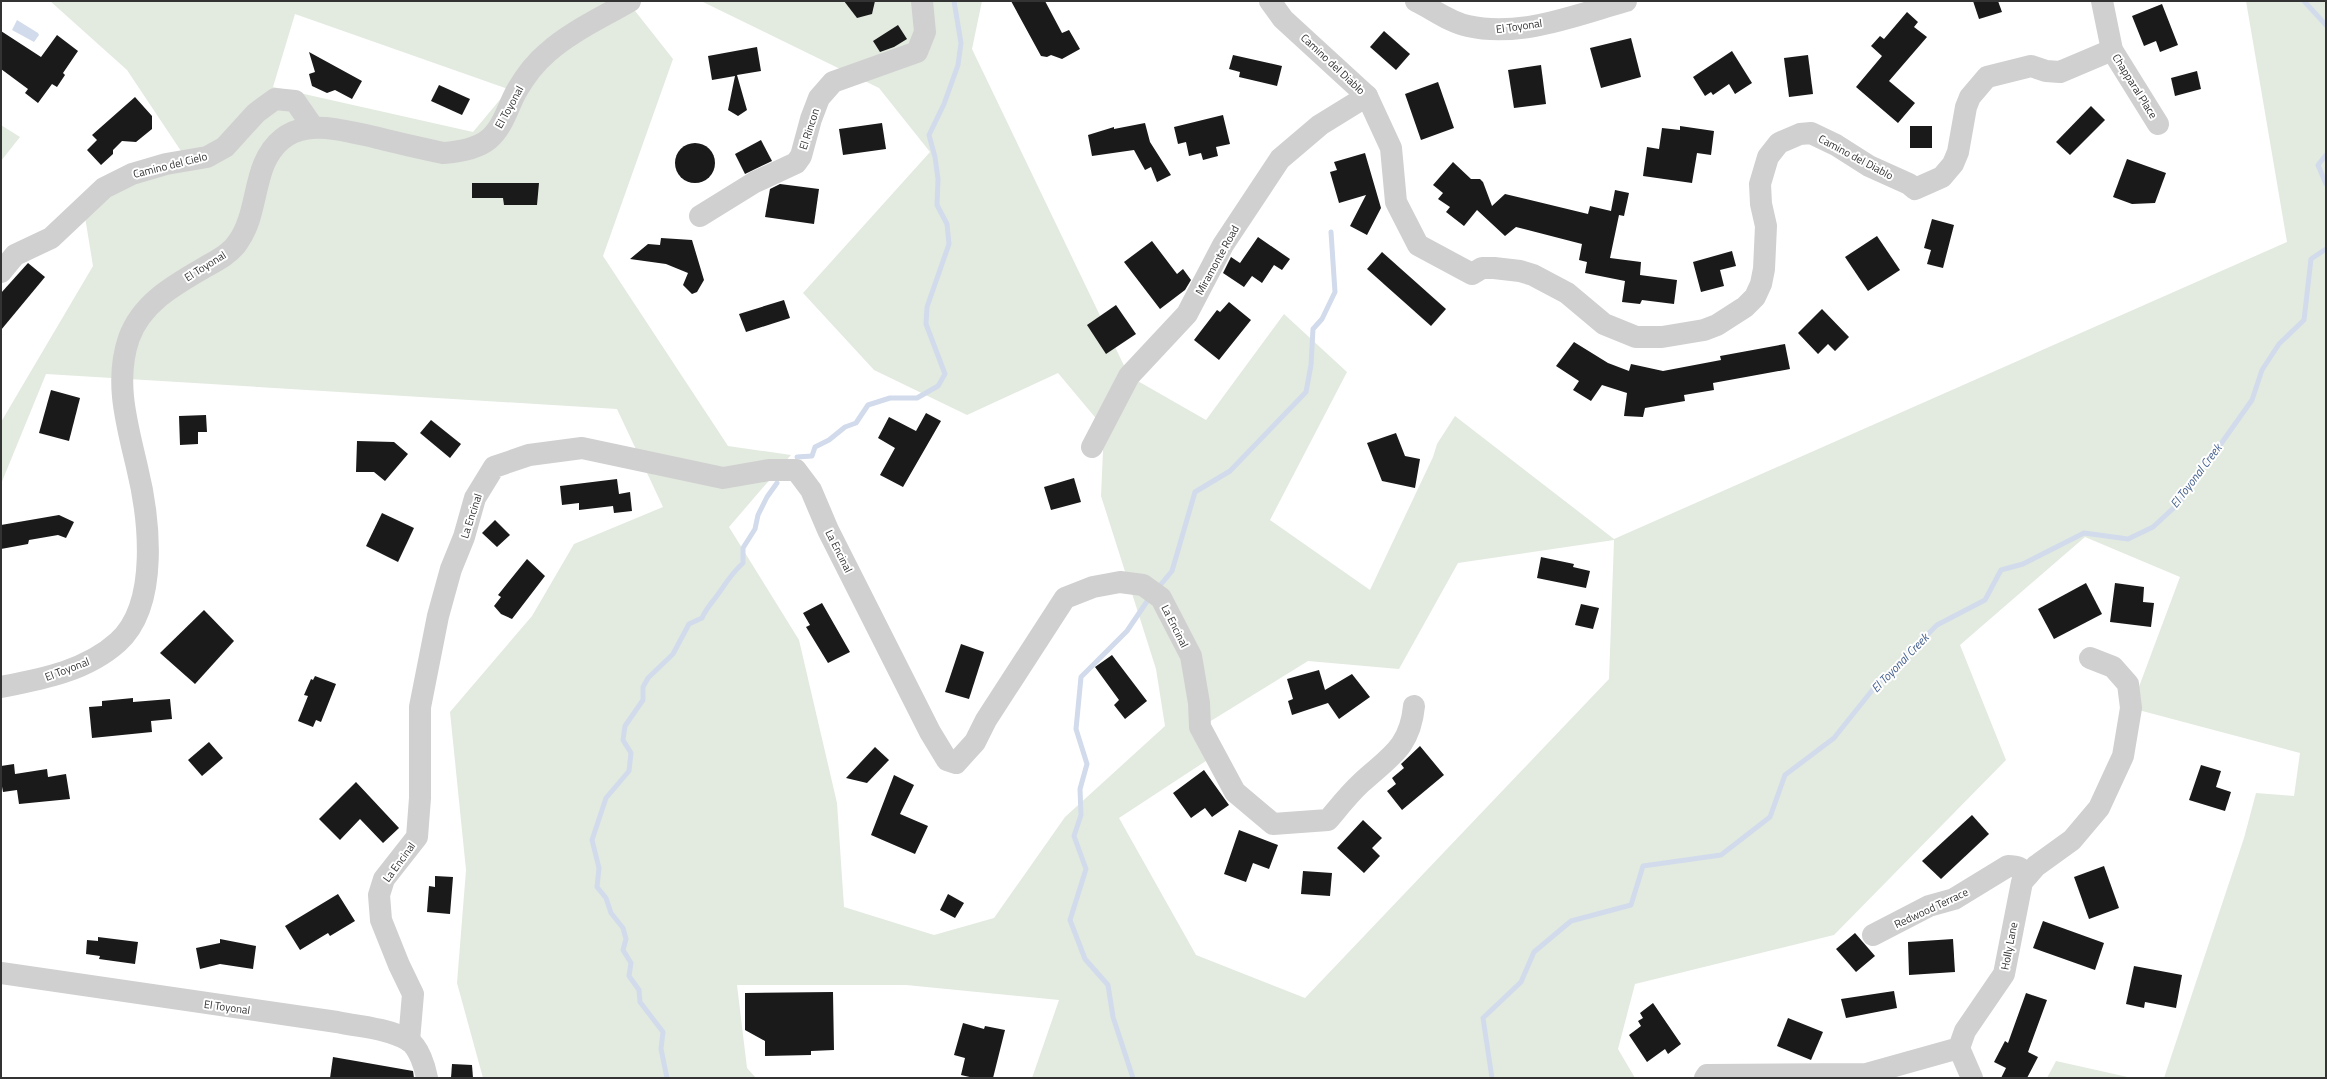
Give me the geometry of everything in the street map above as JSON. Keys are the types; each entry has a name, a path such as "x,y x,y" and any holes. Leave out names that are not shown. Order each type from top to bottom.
{"street":[{"name":"El Toyonal","path":"1,687 36,680 71,670 98,657 122,638 137,613 144,587 148,534 143,491 123,407 123,359 130,336 145,310 169,288 222,257 238,243 246,228 265,163 273,148 287,135 313,127 336,129 443,153 458,151 475,146 488,140 498,129 517,91 547,53 573,35 630,1"},
{"name":"El Rincon","path":"700,216 755,182 796,163 819,98 833,82 917,52 925,32 922,1"},
{"name":"Camino del Diablo","path":"1270,1 1283,19 1367,96 1391,148 1396,202 1418,245 1472,274 1482,268 1494,268 1532,275 1568,293 1604,324 1636,337 1662,337 1704,330 1717,325 1745,307 1755,297 1764,269 1766,226 1761,204 1760,184 1768,158 1779,143 1800,134 1810,133 1836,145 1869,166 1909,184 1915,189 1942,177 1953,164 1958,152 1966,107 1970,97 1987,77 2031,66 2046,71 2060,72 2112,50"},
{"name":"El Toyonal","path":"1416,1 1435,12 1467,26 1497,31 1539,25 1626,1"},
{"name":"Chapparal Place","path":"2102,1 2112,50 2158,124"},
{"name":"Miramonte Road","path":"1092,447 1129,376 1187,314 1223,245 1280,159 1320,125 1367,96"},
{"name":"Camino del Cielo","path":"1,272 15,255 51,238 104,188 132,174 166,164 207,157 225,147 256,113 275,99 295,100 313,127"},
{"name":"La Encinal","path":"410,1041 414,994 399,965 381,920 379,895 384,879 418,837 420,798 420,707 438,616 451,570 464,537 475,498 494,467 522,457 582,448 723,478 769,470 796,470 811,490 828,530 930,732 947,760 956,763 974,742 986,720 1065,598 1093,587 1120,582 1143,585 1161,598 1191,656 1199,703 1200,727 1235,792 1273,824 1328,820 1361,783 1397,752 1412,723 1414,706"},
{"name":"Holly Lane","path":"1958,1048 1965,1031 2004,974 2022,882 2036,866 2072,840 2098,808 2123,756 2131,708 2128,684 2113,667 2090,658"},
{"name":"Redwood Terrace","path":"1873,935 1929,906 1954,899 2008,866 2016,866 2024,870 2028,875"},
{"name":"El Toyonal","path":"1,973 337,1022 379,1031 410,1041"},
{"path":"410,1041 425,1065 427,1078"},
{"path":"1705,1078 1707,1075 1866,1074 1958,1048 1972,1078"}],"shaded area":[{"path":"50,1 628,2 673,59 603,256 728,446 791,455 729,527 799,640 837,803 844,907 934,935 994,918 1065,817 1165,726 1156,669 1101,496 1104,428 1058,373 967,415 874,370 803,293 930,152 879,88 701,1 982,1 972,49 1129,376 1206,420 1284,314 1347,372 1270,520 1370,590 1433,457 1437,444 1455,416 1614,539 2287,242 2246,1 2326,1 2326,1078 2164,1078 2244,838 2256,793 2294,796 2300,753 2131,708 2180,577 2085,537 1960,645 2006,760 1834,935 1635,984 1618,1049 1635,1078 1032,1078 1059,1000 906,985 737,985 747,1068 756,1078 483,1078 457,983 466,870 450,712 532,616 574,544 663,507 617,409 46,374 1,484 1,422 93,266 85,217 127,173 187,160 127,70","holes":["295,14 508,89 508,90 473,132 273,87","1614,540 1609,679 1305,998 1196,955 1119,818 1215,755 1201,727 1308,661 1399,669 1458,563"]},
{"path":"1,125 20,137 1,161"},
{"path":"2056,1061 2132,1078 2047,1078"}],"water":[{"path":"17,20 38,33 39,35 34,42 12,30"}],"building":[{"path":"844,1 875,1 872,14 857,18"},
{"path":"1011,1 1045,1 1062,33 1069,30 1080,49 1062,59 1051,55 1047,57 1041,56"},
{"path":"1973,1 1998,1 2002,12 1979,19"},
{"path":"2162,4 2178,45 2160,52 2156,41 2144,46 2132,16"},
{"path":"1907,12 1918,22 1914,27 1927,37 1889,81 1915,103 1898,123 1856,87 1882,56 1871,46 1880,36 1884,39"},
{"path":"898,25 907,39 894,47 880,52 873,41"},
{"path":"1,31 41,57 57,35 78,51 63,73 65,75 57,87 52,84 38,103 25,93 28,89 1,69"},
{"path":"1384,31 1410,54 1396,70 1370,47"},
{"path":"1631,38 1641,77 1601,88 1590,48"},
{"path":"757,47 761,71 737,75 747,110 738,116 728,110 735,76 712,80 708,56"},
{"path":"1732,51 1752,83 1735,94 1729,84 1713,95 1711,92 1705,96 1693,77"},
{"path":"309,52 362,81 352,99 335,90 327,93 312,86 309,74 315,72"},
{"path":"1233,55 1282,66 1277,86 1239,77 1240,72 1229,69"},
{"path":"1808,55 1813,94 1789,97 1784,58"},
{"path":"1541,65 1546,104 1514,108 1508,70"},
{"path":"2197,71 2201,89 2175,96 2171,78"},
{"path":"1438,82 1454,128 1421,140 1405,94"},
{"path":"439,85 470,99 462,115 431,101"},
{"path":"135,97 152,116 152,129 136,142 122,141 113,150 113,154 101,165 87,150 97,140 92,135"},
{"path":"2091,106 2105,120 2070,155 2056,142"},
{"path":"1223,115 1230,144 1216,147 1218,156 1203,160 1201,153 1189,156 1186,142 1178,144 1174,127"},
{"path":"882,123 886,149 843,155 839,129"},
{"path":"1145,123 1150,142 1171,175 1157,182 1151,167 1145,170 1134,150 1092,156 1088,135 1114,127 1114,129"},
{"path":"1680,126 1714,131 1711,155 1697,153 1692,183 1643,176 1647,147 1659,149 1662,128 1680,130"},
{"path":"1910,126 1932,126 1932,148 1910,148"},
{"path":"761,140 772,161 745,174 735,154"},
{"path":"695,143 709,149 715,163 709,177 695,183 681,177 675,163 681,149"},
{"path":"1365,153 1381,208 1367,235 1350,226 1366,195 1339,203 1330,172 1337,170 1334,162"},
{"path":"2127,159 2166,173 2155,203 2132,204 2113,197"},
{"path":"1453,162 1471,179 1480,179 1483,182 1492,206 1505,194 1588,214 1590,206 1611,211 1615,190 1629,193 1624,216 1619,215 1610,258 1641,262 1640,275 1677,280 1674,304 1642,300 1640,304 1622,302 1625,281 1585,273 1587,262 1579,260 1582,244 1516,227 1505,236 1477,210 1464,226 1446,212 1450,207 1438,199 1443,193 1433,185"},
{"path":"472,183 539,183 537,205 504,205 503,198 472,198"},
{"path":"780,184 819,189 814,224 765,217 770,189"},
{"path":"1932,219 1954,225 1943,268 1927,264 1931,250 1924,248"},
{"path":"1877,236 1900,270 1868,291 1845,257"},
{"path":"1258,237 1290,259 1282,270 1274,265 1262,283 1252,276 1244,287 1223,273 1231,257 1240,263"},
{"path":"661,238 692,240 704,280 697,292 692,294 683,285 688,273 666,264 630,259 648,244 660,245"},
{"path":"1152,241 1177,274 1183,269 1191,280 1185,290 1160,309 1124,262"},
{"path":"1732,251 1736,266 1720,270 1724,286 1701,292 1693,262"},
{"path":"1382,252 1446,309 1431,326 1367,269"},
{"path":"28,263 45,277 1,330 1,293"},
{"path":"784,300 790,318 746,332 739,314"},
{"path":"1229,302 1251,320 1219,360 1194,340 1217,310 1220,312"},
{"path":"1116,305 1136,334 1106,354 1087,325"},
{"path":"1822,309 1849,337 1835,351 1828,344 1818,354 1798,333"},
{"path":"1574,342 1608,363 1629,371 1631,364 1663,371 1721,360 1720,356 1785,344 1790,369 1713,383 1714,390 1684,395 1685,401 1645,408 1643,417 1624,416 1627,393 1602,385 1591,401 1573,390 1579,381 1556,366"},
{"path":"51,390 80,398 69,441 39,433"},
{"path":"926,413 941,421 903,487 880,475 895,448 878,438 889,417 916,431"},
{"path":"206,415 207,432 198,432 198,444 180,445 179,416"},
{"path":"431,420 461,444 450,458 420,433"},
{"path":"1396,433 1405,456 1420,459 1415,488 1382,481 1367,443"},
{"path":"357,441 394,442 408,454 385,481 374,472 356,472"},
{"path":"1074,478 1081,502 1051,510 1044,487"},
{"path":"617,479 619,494 630,492 632,511 614,513 613,506 579,510 579,503 562,505 560,486"},
{"path":"382,513 414,528 398,562 366,546"},
{"path":"59,515 74,522 66,538 58,535 29,540 28,544 1,549 1,525"},
{"path":"495,520 510,535 497,547 482,533"},
{"path":"1541,557 1574,564 1573,567 1590,571 1586,588 1537,578"},
{"path":"527,559 545,576 512,619 501,614 494,606 501,597 498,595"},
{"path":"2086,583 2102,614 2054,639 2038,609"},
{"path":"2115,583 2144,587 2143,602 2154,603 2151,627 2110,622"},
{"path":"822,603 850,652 828,663 806,627 810,625 803,613"},
{"path":"1581,604 1599,608 1593,629 1575,625"},
{"path":"204,610 234,641 195,684 160,653"},
{"path":"961,644 984,652 969,699 945,692"},
{"path":"1112,655 1147,701 1125,719 1114,705 1119,700 1095,667"},
{"path":"1319,670 1325,690 1352,674 1370,697 1339,719 1328,703 1292,715 1288,701 1293,699 1287,679"},
{"path":"315,676 336,684 321,722 316,720 313,727 298,721 308,696 304,695 311,679 313,680"},
{"path":"133,698 133,702 170,699 172,719 151,721 152,732 92,738 89,707 102,706 102,701"},
{"path":"209,742 223,758 202,776 188,760"},
{"path":"1420,746 1444,775 1402,810 1387,791 1396,784 1392,778 1404,768 1401,764"},
{"path":"875,747 889,760 867,783 846,778"},
{"path":"14,764 15,774 47,769 48,777 66,774 70,799 19,804 17,790 3,792 1,781 1,766"},
{"path":"2201,765 2221,771 2216,787 2231,792 2225,811 2189,800"},
{"path":"1204,770 1229,805 1212,817 1205,808 1191,818 1173,793"},
{"path":"894,775 914,785 900,814 928,826 915,854 871,835"},
{"path":"356,782 399,828 383,843 360,819 340,840 319,819"},
{"path":"1972,815 1989,834 1941,879 1922,861"},
{"path":"1363,820 1382,838 1372,848 1380,856 1364,873 1337,848"},
{"path":"1239,830 1278,845 1269,869 1253,863 1246,882 1224,874"},
{"path":"2104,866 2119,908 2089,919 2074,877"},
{"path":"1303,871 1332,873 1330,896 1301,894"},
{"path":"435,876 453,877 450,914 427,912 429,886 435,887"},
{"path":"338,894 355,921 330,936 328,933 300,950 285,926"},
{"path":"948,894 964,903 955,918 940,910"},
{"path":"2043,921 2104,943 2095,970 2033,948"},
{"path":"1855,933 1875,956 1856,972 1836,949"},
{"path":"98,937 138,942 135,964 99,959 100,956 86,954 87,940 98,941"},
{"path":"220,939 256,946 253,969 220,964 200,969 196,948 220,943"},
{"path":"1953,939 1955,972 1909,975 1908,942"},
{"path":"2134,966 2182,975 2176,1008 2145,1002 2144,1008 2126,1004"},
{"path":"1894,991 1897,1008 1846,1018 1841,999"},
{"path":"833,992 834,1050 811,1051 811,1055 765,1056 765,1041 745,1030 745,993"},
{"path":"2026,993 2047,1000 2028,1052 2038,1057 2027,1078 2001,1078 2006,1068 1994,1062 2005,1041 2008,1043"},
{"path":"1653,1003 1681,1044 1668,1054 1665,1049 1647,1062 1629,1035 1641,1026 1638,1021 1643,1018 1640,1013"},
{"path":"1788,1018 1823,1032 1811,1060 1777,1046"},
{"path":"963,1023 984,1029 985,1026 1005,1030 993,1078 974,1078 961,1075 965,1058 954,1055"},
{"path":"333,1057 413,1071 414,1078 330,1078"},
{"path":"452,1064 472,1065 473,1078 451,1078"}],"waterway":[{"name":"El Toyonal Creek","path":"797,457 812,456 815,447 829,440 845,427 856,423 868,405 890,398 917,398 938,386 945,374 926,324 927,307 949,244 947,224 937,205 938,179 935,157 929,135 944,104 958,65 961,43 954,1"},
{"name":"El Toyonal Creek","path":"2304,1 2326,25"},
{"name":"El Toyonal Creek","path":"2326,155 2318,165 2326,184"},
{"path":"1157,589 1172,571 1195,492 1230,471 1306,392 1311,365 1313,329 1322,319 1335,292 1331,232"},
{"name":"El Toyonal Creek","path":"1492,1078 1483,1018 1521,982 1534,952 1571,921 1631,905 1643,866 1721,855 1770,817 1785,775 1834,738 1874,688 1937,625 1985,600 2001,570 2023,564 2084,533 2128,539 2153,527 2179,503 2252,400 2262,370 2279,344 2304,320 2311,259 2326,249"},
{"name":"El Toyonal Creek","path":"667,1078 661,1049 663,1032 640,1002 639,990 629,976 631,963 623,950 626,939 623,928 611,913 606,898 597,887 599,868 592,840 606,798 629,771 631,753 623,740 625,726 643,700 643,687 648,678 673,654 689,624 702,618 719,592 743,563 743,548 755,529 758,515 767,497 777,483"},
{"path":"1133,1078 1113,1017 1108,985 1085,959 1070,920 1086,869 1074,836 1081,815 1080,789 1087,764 1076,729 1081,677 1127,631 1150,597"}]}
